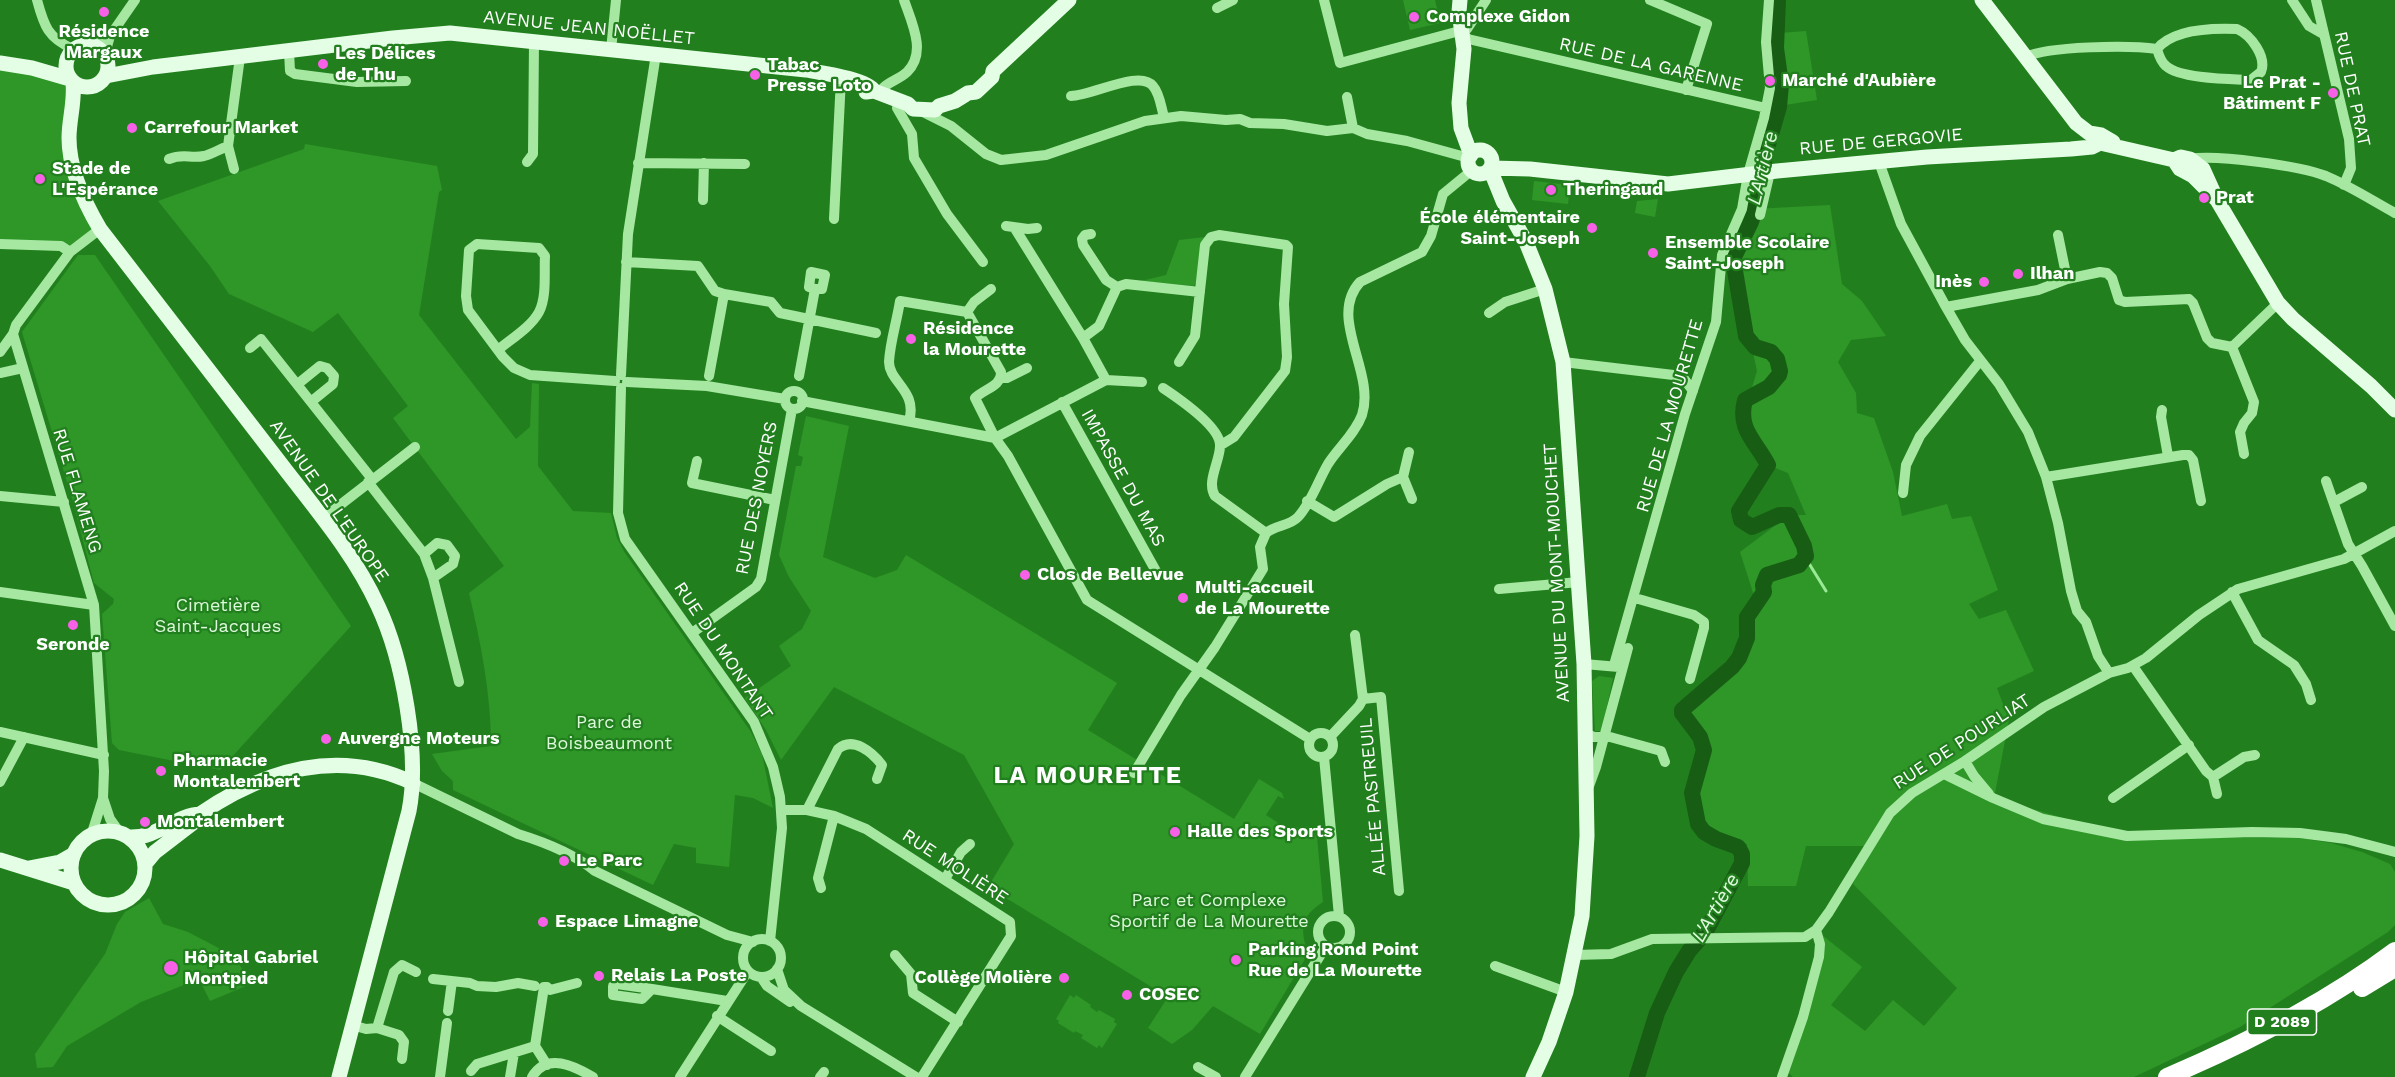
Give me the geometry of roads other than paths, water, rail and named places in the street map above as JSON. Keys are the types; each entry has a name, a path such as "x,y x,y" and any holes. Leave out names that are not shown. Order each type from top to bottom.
{"highway":[{"name":"D 2089","path":"2167,1077 2254,1037 2301,1011 2395,951"},
{"name":"D 2089","path":"2196,1077 2307,1022 2395,968"}],"main road":[{"name":"AVENUE JEAN NOËLLET","path":"103,60 123,67 153,67 450,33 534,42 611,44 656,54 806,70 841,78 868,92 878,93 909,105 935,102 939,106 955,101 968,93 972,85 987,71 993,71 1069,0"},
{"name":"AVENUE DU MONT-MOUCHET","path":"1463,0 1465,37 1461,117 1481,163 1526,242 1545,289 1563,362 1579,582 1584,664 1587,836 1584,902 1566,992 1549,1042 1533,1077"},
{"path":"1982,0 2076,123 2087,142"},
{"path":"0,63 32,68 90,87 96,85 103,60 79,46 70,55 49,66 32,68"},
{"path":"70,55 67,73 71,80"},
{"name":"AVENUE DE L'EUROPE","path":"71,80 75,97 69,140 77,183 100,229 363,576 388,632 406,709 413,783 409,811 339,1077"},
{"name":"AVENUE DE L'EUROPE","path":"87,204 79,162 78,142 81,114 90,87"},
{"name":"RUE DE GERGOVIE","path":"1481,163 1668,184 1879,162 2010,151 2025,152 2087,142 2097,151 2107,153 2120,148 2176,159"},
{"path":"2176,159 2198,172 2278,303 2395,410"},
{"name":"RUE DE GERGOVIE","path":"1481,163 1512,168 1530,168"},
{"path":"1501,197 1512,168"},
{"path":"124,835 139,849 145,864 143,880 131,897 117,904 102,905 92,902 82,895 74,883 72,864 74,854 91,836 105,832 124,835 154,834 193,814 200,814 256,783 298,768 321,765 366,767 394,774 413,783"},
{"path":"145,864 155,852 196,822 200,814"},
{"path":"28,868 60,862 74,854"},
{"path":"0,860 74,883"}],"street":[{"path":"37,0 41,15 52,37 70,55"},
{"path":"103,60 110,36 135,0"},
{"path":"611,44 616,0"},
{"path":"878,93 913,66 918,52 904,0"},
{"path":"1217,8 1233,0"},
{"path":"1324,0 1340,63 1465,37 1486,0"},
{"path":"1650,0 1707,24 1686,90"},
{"path":"1760,215 1760,173 1770,88 1766,42 1769,0"},
{"path":"2292,0 2309,26 2323,34"},
{"name":"RUE DE PRAT","path":"2316,0 2349,139 2351,168 2344,185"},
{"path":"2025,57 2045,51 2139,47 2157,49 2170,38 2205,30 2237,29 2250,38 2263,62 2263,67 2257,77 2251,80 2202,76 2167,68 2157,49"},
{"name":"RUE DE LA GARENNE","path":"1465,37 1766,108"},
{"path":"527,162 532,154 534,42"},
{"path":"289,51 290,71 295,74 357,82 406,81"},
{"name":"RUE DU MONTANT","path":"656,54 630,217 626,262 618,513 625,539 754,722 773,767 782,828 770,941"},
{"path":"234,168 228,146 240,57"},
{"path":"834,219 841,78"},
{"path":"1071,96 1084,96 1131,80 1142,79 1152,84 1158,94 1164,117"},
{"path":"1347,97 1353,128"},
{"path":"983,262 947,214 914,158 912,134 897,108 909,105 945,123 986,154 1010,160 1046,155 1108,132 1164,117 1240,119 1250,123 1284,124 1327,131 1353,128 1367,134 1407,141 1481,163"},
{"path":"939,106 945,123"},
{"path":"169,159 182,154 191,157 204,156 228,146"},
{"path":"2176,159 2201,157 2218,160"},
{"path":"2198,172 2223,158 2306,170 2344,185 2395,213"},
{"path":"1879,162 1901,224 1946,307 1965,340 1999,384 2028,432 2046,477 2077,611 2086,622 2098,656 2109,673"},
{"path":"638,163 745,164"},
{"path":"703,200 704,163"},
{"path":"1134,773 1181,695 1200,670 1255,584 1263,569 1260,547 1266,533 1298,516 1329,462 1347,440 1362,415 1365,393 1363,377 1352,341 1349,317 1349,301 1354,289 1360,282 1422,252 1431,236 1443,194 1481,163"},
{"name":"RUE DE LA MOURETTE","path":"1586,795 1604,738 1618,667 1693,391 1716,322 1722,255 1760,173"},
{"path":"1037,228 1010,227 1083,338 1106,380"},
{"path":"0,352 13,334 16,325 70,252 100,229"},
{"path":"1179,362 1195,336 1205,245 1211,237 1219,234 1286,244 1288,247 1284,304 1287,357 1284,371 1234,437 1221,445"},
{"path":"2058,235 2067,279"},
{"path":"1087,236 1083,245 1106,280 1117,286 1200,292"},
{"path":"0,244 61,246 70,252"},
{"name":"RUE DES NOYERS","path":"498,350 531,322 539,312 542,303 545,256 539,248 477,244 469,250 466,296 468,310 498,350 514,368 530,375 707,386 785,399"},
{"path":"626,262 698,266 715,291 771,302 780,313 876,333"},
{"path":"1946,307 2038,290 2067,279 2100,272 2107,273 2112,278 2119,300 2125,302 2189,299 2212,344 2232,347"},
{"path":"799,376 815,289 809,287 811,273 818,273"},
{"path":"1083,338 1099,326 1117,286"},
{"path":"967,312 974,302 991,289"},
{"path":"1489,313 1505,302 1545,289"},
{"path":"709,376 724,294"},
{"path":"909,421 912,411 910,402 889,364 900,302 967,312"},
{"path":"2232,347 2278,303"},
{"path":"967,312 1001,372 1001,378"},
{"name":"RUE FLAMENG","path":"13,334 94,605 104,755 103,798 91,836"},
{"path":"250,348 261,339 312,400 424,554 433,578 459,682"},
{"path":"2232,347 2254,402 2252,413 2240,432 2244,454"},
{"path":"1903,493 1906,465 1920,436 1980,361"},
{"path":"1563,362 1682,376 1693,391"},
{"path":"298,383 320,366 327,368 334,376 333,384 312,400"},
{"path":"0,373 22,368"},
{"path":"1027,368 1007,378 1001,378 975,398 995,438 1008,456 1087,600 1310,739"},
{"path":"1062,402 1106,380 1142,382"},
{"path":"1163,388 1218,434 1221,445 1212,487 1213,492 1266,533"},
{"path":"794,391 801,394 802,401 799,407 792,409 786,404 785,399 789,392 794,391"},
{"path":"802,401 995,438"},
{"name":"IMPASSE DU MAS","path":"995,438 1062,402 1157,573"},
{"name":"RUE DES NOYERS","path":"692,633 759,583 792,409"},
{"path":"2162,410 2161,417 2168,456"},
{"path":"322,519 415,447"},
{"path":"1409,452 1403,477 1413,499"},
{"path":"2046,477 2183,455 2193,460 2201,501"},
{"path":"697,461 692,483 775,500"},
{"path":"1307,501 1334,517 1387,484 1403,477"},
{"path":"2326,481 2348,544 2394,622"},
{"path":"2334,502 2362,487"},
{"path":"0,496 64,502"},
{"path":"2217,794 2213,777 2206,771 2133,666 2232,592 2248,585 2330,564 2355,555 2395,531"},
{"path":"424,554 437,543 447,545 454,556 453,564 433,578"},
{"path":"1499,589 1579,582"},
{"path":"0,592 94,605"},
{"path":"2232,592 2258,640 2294,665 2306,684 2311,700"},
{"path":"1638,599 1694,615 1704,622 1690,679"},
{"path":"1355,635 1363,699"},
{"path":"1584,664 1618,667"},
{"name":"RUE DE POURLIAT","path":"1816,930 1893,808 1912,793 1965,761 2044,707 2109,673 2133,666"},
{"name":"ALLÉE PASTREUIL","path":"1330,737 1363,699 1380,697 1399,891"},
{"path":"1584,730 1589,735 1661,751 1665,762"},
{"path":"0,732 104,755"},
{"path":"1320,733 1330,737 1332,749 1324,757 1317,757 1311,753 1308,746 1310,739 1320,733"},
{"path":"0,782 24,737"},
{"path":"807,810 838,749 844,743 853,743 874,754 882,765 877,779"},
{"path":"2113,798 2189,745"},
{"path":"2213,777 2244,757 2255,755"},
{"path":"1324,757 1339,916"},
{"path":"1965,761 1974,776 1993,798"},
{"path":"1944,774 2043,819 2127,836 2252,832 2300,833 2346,839 2393,853"},
{"path":"413,783 586,864 595,871 727,935 753,942"},
{"name":"RUE FLAMENG","path":"103,798 110,819 124,835"},
{"name":"RUE MOLIÈRE","path":"781,810 807,810 834,816 866,829 1010,922 1011,936 922,1077"},
{"path":"821,888 818,878 834,816"},
{"path":"945,879 961,852 970,844"},
{"path":"1329,916 1339,916 1347,921 1350,936 1342,946 1334,948 1326,946 1320,939 1319,926 1329,916"},
{"path":"1575,955 1611,954 1652,939 1795,939 1805,937 1816,930 1821,944 1819,957 1803,1017 1782,1077"},
{"path":"727,935 743,955"},
{"path":"761,977 773,974 777,969 780,953 770,941 758,940 748,945 743,955 744,966 748,971 761,977 776,993 791,1003 801,1006"},
{"path":"1245,1077 1326,946"},
{"path":"895,955 911,974 913,993 958,1022"},
{"path":"378,1028 394,972 402,965 416,972"},
{"path":"1495,966 1566,992"},
{"path":"777,969 784,990 801,1006 916,1077"},
{"path":"680,1077 748,971"},
{"path":"433,979 470,983 477,986 496,987 518,984 538,991"},
{"path":"448,1011 452,981"},
{"path":"538,991 544,987 550,990 577,983"},
{"path":"651,989 727,1001"},
{"path":"538,991 535,1046 547,1065"},
{"path":"717,1016 771,1051"},
{"path":"440,1077 439,1046 447,1023"},
{"path":"352,1025 366,1029 378,1028 399,1035 404,1042 402,1059"},
{"path":"471,1071 477,1064 535,1046"},
{"path":"510,1077 514,1053"},
{"path":"532,1077 539,1068 557,1062 570,1064 593,1077"},
{"path":"1198,1067 1216,1077"}],"waterway":[{"name":"L'Artière","path":"1637,1077 1657,1013 1676,972 1689,951 1706,931 1742,863 1742,854 1738,847 1716,839 1704,832 1698,824 1692,793 1704,750 1700,737 1682,710 1732,667 1739,658 1747,638 1747,617 1764,592 1763,585 1767,575 1799,565 1806,556 1804,546 1789,515 1779,515 1752,527 1741,520 1739,511 1768,465 1746,427 1743,410 1745,400 1769,387 1780,371 1777,359 1771,352 1755,347 1746,336 1733,259 1751,222 1759,196 1765,155 1779,107 1781,84 1776,48 1778,0"},
{"path":"1805,557 1826,591"}],"place":[{"name":"Résidence Margaux","path":"104,12"},
{"name":"Complexe Gidon","path":"1414,17"},
{"name":"Les Délices de Thu","path":"323,64"},
{"name":"Tabac Presse Loto","path":"755,75"},
{"name":"Marché d'Aubière","path":"1770,81"},
{"name":"Le Prat - Bâtiment F","path":"2333,93"},
{"name":"Carrefour Market","path":"132,128"},
{"name":"Stade de L'Espérance","path":"40,179"},
{"name":"Theringaud","path":"1551,190"},
{"name":"Prat","path":"2204,198"},
{"name":"École élémentaire Saint-Joseph","path":"1592,228"},
{"name":"Ensemble Scolaire Saint-Joseph","path":"1653,253"},
{"name":"Ilhan","path":"2018,274"},
{"name":"Inès","path":"1984,282"},
{"name":"Résidence la Mourette","path":"911,339"},
{"name":"Clos de Bellevue","path":"1025,575"},
{"name":"Multi-accueil de La Mourette","path":"1183,598"},
{"name":"Seronde","path":"73,625"},
{"name":"Auvergne Moteurs","path":"326,739"},
{"name":"Pharmacie Montalembert","path":"161,771"},
{"name":"Montalembert","path":"145,822"},
{"name":"Halle des Sports","path":"1175,832"},
{"name":"Le Parc","path":"564,861"},
{"name":"Espace Limagne","path":"543,922"},
{"name":"Parking Rond Point Rue de La Mourette","path":"1236,960"},
{"name":"Hôpital Gabriel Montpied","path":"171,968"},
{"name":"Relais La Poste","path":"599,976"},
{"name":"Collège Molière","path":"1064,978"},
{"name":"COSEC","path":"1127,995"}],"district":[{"name":"LA MOURETTE","path":"1088,776"}],"park label":[{"name":"Cimetière Saint-Jacques","path":"218,616"},
{"name":"Parc de Boisbeaumont","path":"609,733"},
{"name":"Parc et Complexe Sportif de La Mourette","path":"1209,911"}]}
